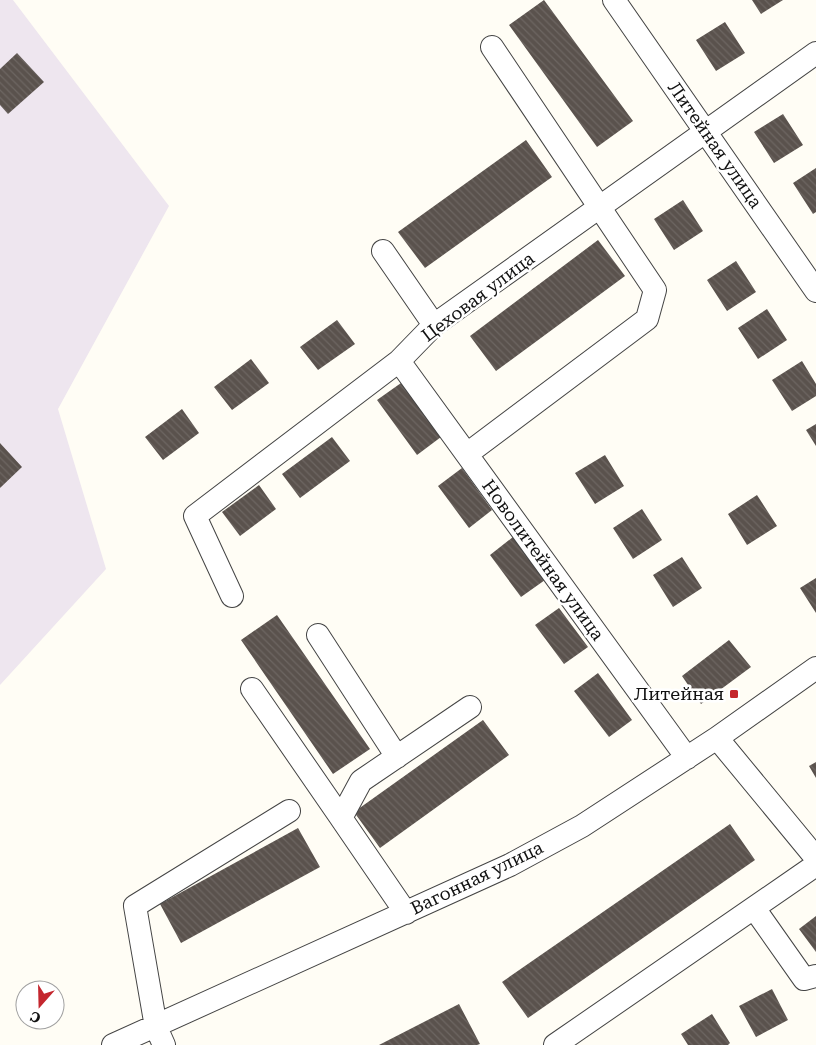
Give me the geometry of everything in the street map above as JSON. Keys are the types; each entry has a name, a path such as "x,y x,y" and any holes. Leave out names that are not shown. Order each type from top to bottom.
{"street":[{"name":"Литейная улица","path":"614,0 816,291"},
{"path":"467,454 647,318 655,290 492,47"},
{"name":"Цеховая улица","path":"232,596 195,516 400,361 434,325 816,53"},
{"path":"383,251 434,325"},
{"name":"Новолитейная улица","path":"400,361 687,758"},
{"path":"318,635 397,757"},
{"name":"Вагонная улица","path":"113,1045 160,1036 406,913 510,865 582,826 718,738 816,668"},
{"path":"252,689 406,913"},
{"path":"341,818 360,782 470,707"},
{"path":"718,738 809,835 816,858"},
{"path":"160,1036 135,906 289,812"},
{"path":"556,1045 816,865"},
{"path":"754,908 804,979 816,976"}],"shaded area":[{"path":"0,0 13,0 169,206 58,409 106,569 0,685"}],"building":[{"path":"544,0 633,121 597,147 509,25"},
{"path":"752,0 783,0 761,14"},
{"path":"725,22 745,53 716,71 696,40"},
{"path":"17,53 44,82 8,114 0,105 0,69"},
{"path":"783,114 803,145 774,163 754,132"},
{"path":"526,140 552,177 425,268 398,232"},
{"path":"816,168 816,212 813,214 793,183"},
{"path":"683,200 703,231 674,250 654,219"},
{"path":"598,240 625,276 496,371 470,336"},
{"path":"736,261 756,292 727,311 707,280"},
{"path":"767,309 787,340 758,359 738,328"},
{"path":"337,320 355,344 318,370 300,347"},
{"path":"251,359 269,383 232,410 214,387"},
{"path":"802,361 816,384 816,396 792,411 772,380"},
{"path":"401,383 441,437 417,455 377,400"},
{"path":"182,409 199,433 163,460 145,437"},
{"path":"816,424 816,446 806,430"},
{"path":"332,437 350,461 300,498 282,474"},
{"path":"0,443 22,467 0,488"},
{"path":"605,455 624,486 595,504 575,473"},
{"path":"462,468 492,510 469,528 438,486"},
{"path":"259,485 276,509 240,536 222,512"},
{"path":"757,495 777,526 747,545 728,514"},
{"path":"642,509 662,540 633,559 613,528"},
{"path":"513,537 545,580 521,597 490,555"},
{"path":"682,557 702,588 673,607 653,575"},
{"path":"816,578 816,613 800,588"},
{"path":"559,608 588,647 564,664 535,625"},
{"path":"277,615 370,749 333,774 241,640"},
{"path":"729,640 751,667 701,704 682,676"},
{"path":"598,673 632,720 609,737 574,691"},
{"path":"483,720 509,755 380,848 354,812"},
{"path":"816,762 816,778 809,766"},
{"path":"730,824 755,860 528,1018 502,982"},
{"path":"298,828 320,867 181,943 160,904"},
{"path":"816,916 816,952 799,929"},
{"path":"772,989 788,1020 756,1037 739,1006"},
{"path":"459,1004 480,1044 379,1045"},
{"path":"712,1014 730,1043 728,1045 688,1045 681,1034"}],"place":[{"name":"Литейная","path":"734,694"}]}
